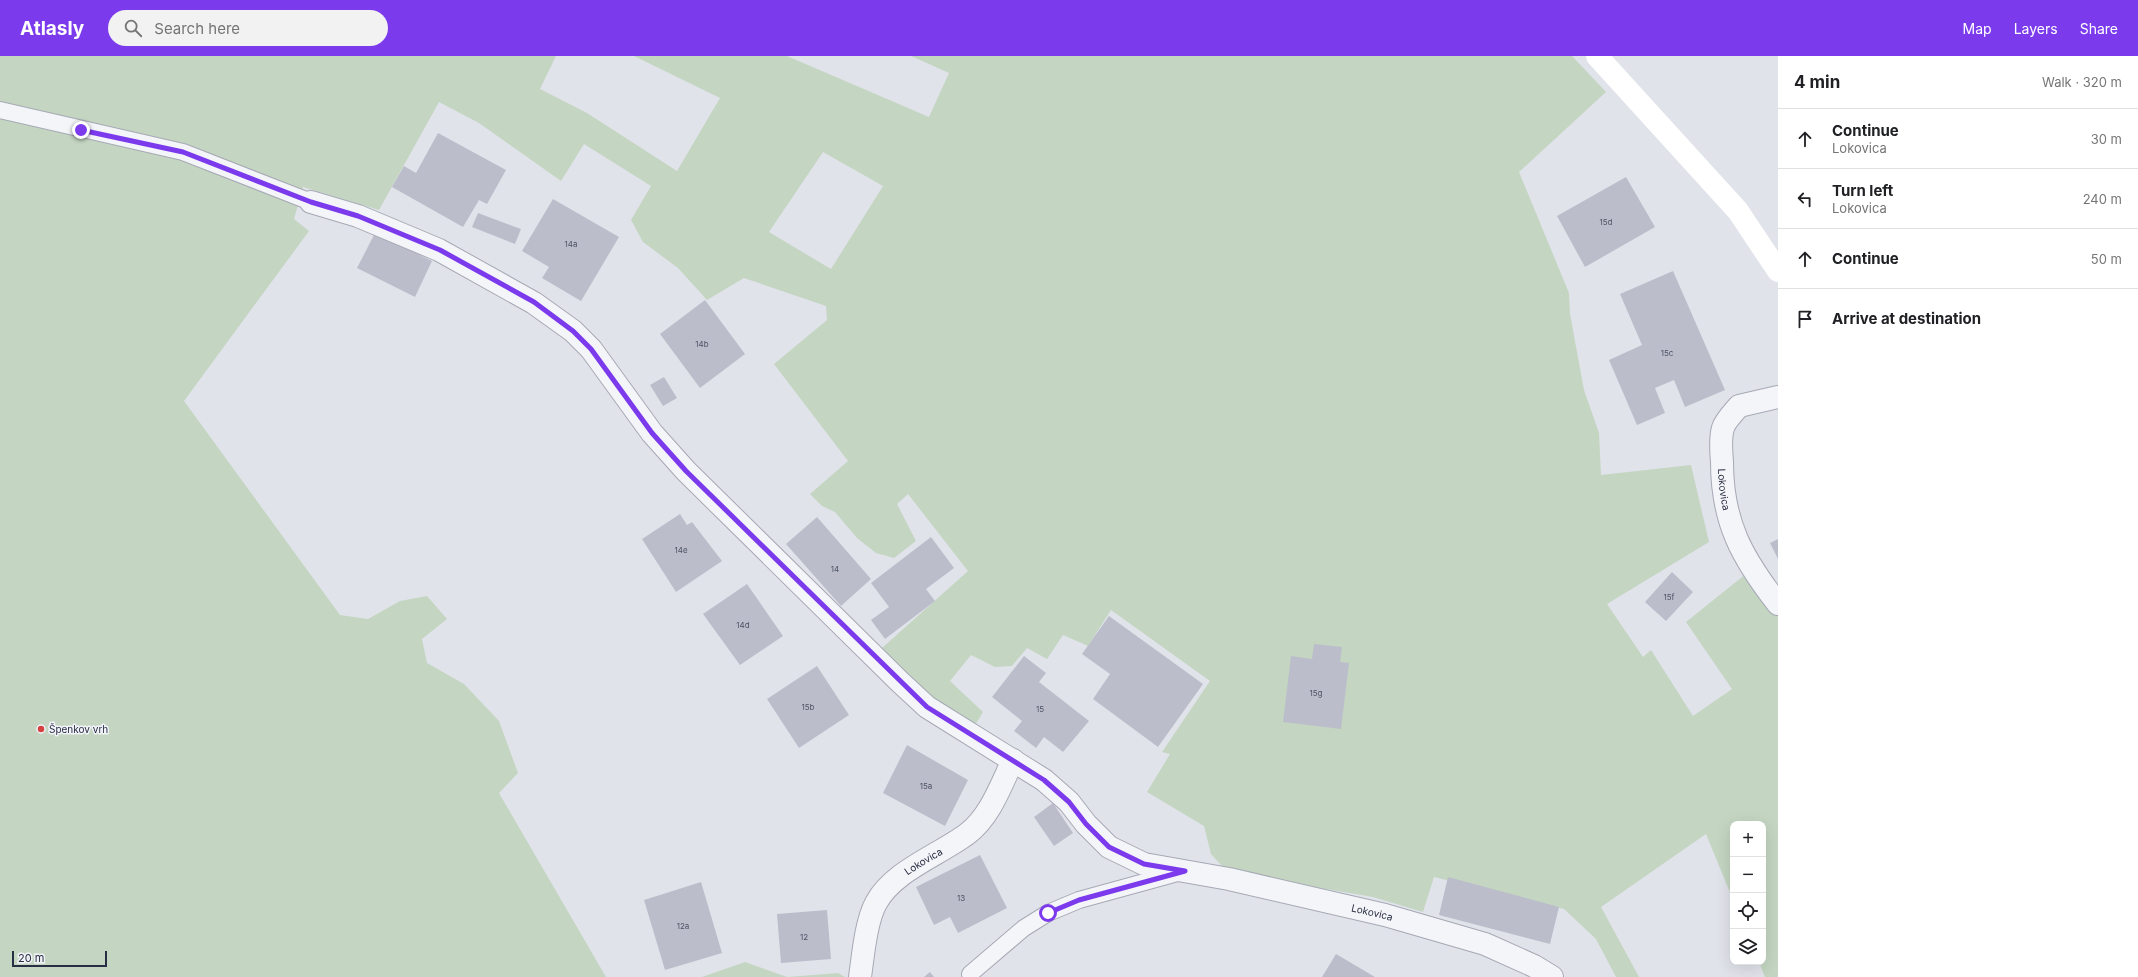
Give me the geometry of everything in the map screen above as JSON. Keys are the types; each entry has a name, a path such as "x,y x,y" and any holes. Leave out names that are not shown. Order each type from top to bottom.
{"main road":[{"path":"1597,56 1738,211 1778,271"}],"street":[{"name":"Lokovica","path":"311,202 358,216 440,250 534,302 573,331 591,349 652,433 686,471 900,682 927,707 1044,780 1064,798 1109,847 1144,864 1229,879 1385,915 1485,944 1534,966 1552,977"},
{"name":"Lokovica","path":"1778,398 1739,406 1723,427 1722,487 1726,512 1737,541 1758,578 1778,604"},
{"name":"Lokovica","path":"860,977 866,939 876,904 888,886 968,833 982,819 1013,760"}],"lane":[{"path":"0,110 183,152 311,202"},
{"name":"Lokovica","path":"970,974 1024,928 1048,913 1079,900 1185,871"}],"green space":[{"path":"0,56 556,56 540,89 587,113 677,171 720,98 634,56 787,56 929,117 949,73 911,56 1572,56 1606,92 1519,172 1569,293 1570,314 1584,390 1599,433 1601,475 1691,465 1709,542 1607,604 1643,657 1651,650 1693,716 1732,689 1686,622 1747,573 1778,616 1778,977 1765,977 1760,965 1766,965 1766,821 1730,821 1730,893 1706,834 1601,907 1639,977 1616,977 1596,939 1564,909 1434,877 1423,912 1373,897 1249,876 1222,866 1211,854 1204,826 1147,792 1170,754 1162,752 1210,681 1111,610 1088,646 1063,635 1047,659 1027,648 1012,666 995,667 971,655 950,681 983,712 974,727 919,689 882,648 968,571 908,494 897,504 916,541 894,558 876,553 857,538 835,512 822,506 810,494 848,461 774,364 827,320 826,306 744,278 707,300 678,268 643,242 631,220 651,186 584,144 561,181 479,123 439,102 379,210 303,187 294,219 309,231 184,401 340,615 368,619 400,601 427,596 447,619 422,639 427,663 464,684 499,721 518,773 499,793 606,977 0,977","holes":["823,152 883,186 831,269 769,232"]},
{"path":"745,962 787,977 702,977"},
{"path":"838,973 845,977 788,977"}],"building":[{"path":"438,133 506,170 487,204 479,200 463,227 392,187 404,166 416,173"},
{"path":"1626,177 1655,227 1585,267 1557,216"},
{"path":"553,199 619,237 581,301 542,278 549,267 522,251"},
{"path":"478,213 521,229 515,244 472,227"},
{"path":"375,233 432,261 415,297 357,268"},
{"path":"1673,271 1725,390 1685,407 1674,380 1655,388 1665,413 1637,425 1609,360 1642,345 1620,294"},
{"path":"705,300 745,354 700,388 660,334"},
{"path":"664,377 677,398 663,406 650,385"},
{"path":"680,514 687,525 692,522 722,561 676,592 642,539"},
{"path":"817,517 871,579 841,606 786,544"},
{"path":"931,537 954,568 926,589 935,601 885,639 871,620 889,607 871,583"},
{"path":"1778,539 1778,559 1770,543"},
{"path":"1672,572 1693,592 1666,621 1645,602"},
{"path":"747,584 783,636 740,665 703,614"},
{"path":"1109,616 1203,684 1158,747 1093,699 1110,674 1082,654"},
{"path":"1314,644 1342,647 1340,662 1349,663 1341,729 1283,722 1291,656 1312,659"},
{"path":"1024,656 1046,673 1039,682 1089,721 1063,752 1044,737 1036,748 1014,731 1022,721 992,697"},
{"path":"817,666 849,715 799,748 767,699"},
{"path":"907,745 968,780 945,826 883,793"},
{"path":"1053,803 1073,833 1054,846 1034,817"},
{"path":"980,855 1007,908 958,933 950,917 934,925 916,887"},
{"path":"1448,877 1559,907 1550,944 1439,915"},
{"path":"701,882 722,953 665,970 644,900"},
{"path":"827,910 831,959 781,963 777,914"},
{"path":"1336,954 1375,977 1322,977"},
{"path":"930,972 934,977 924,977"}],"place":[{"name":"Špenkov vrh","path":"41,729"}],"route":[{"path":"81,130 183,152 311,202 358,216 440,250 534,302 573,331 591,349 652,433 686,471 746,528 900,682 927,707 1005,754 1044,780 1069,802 1086,824 1109,847 1144,864 1185,871 1079,900 1048,913"}]}
